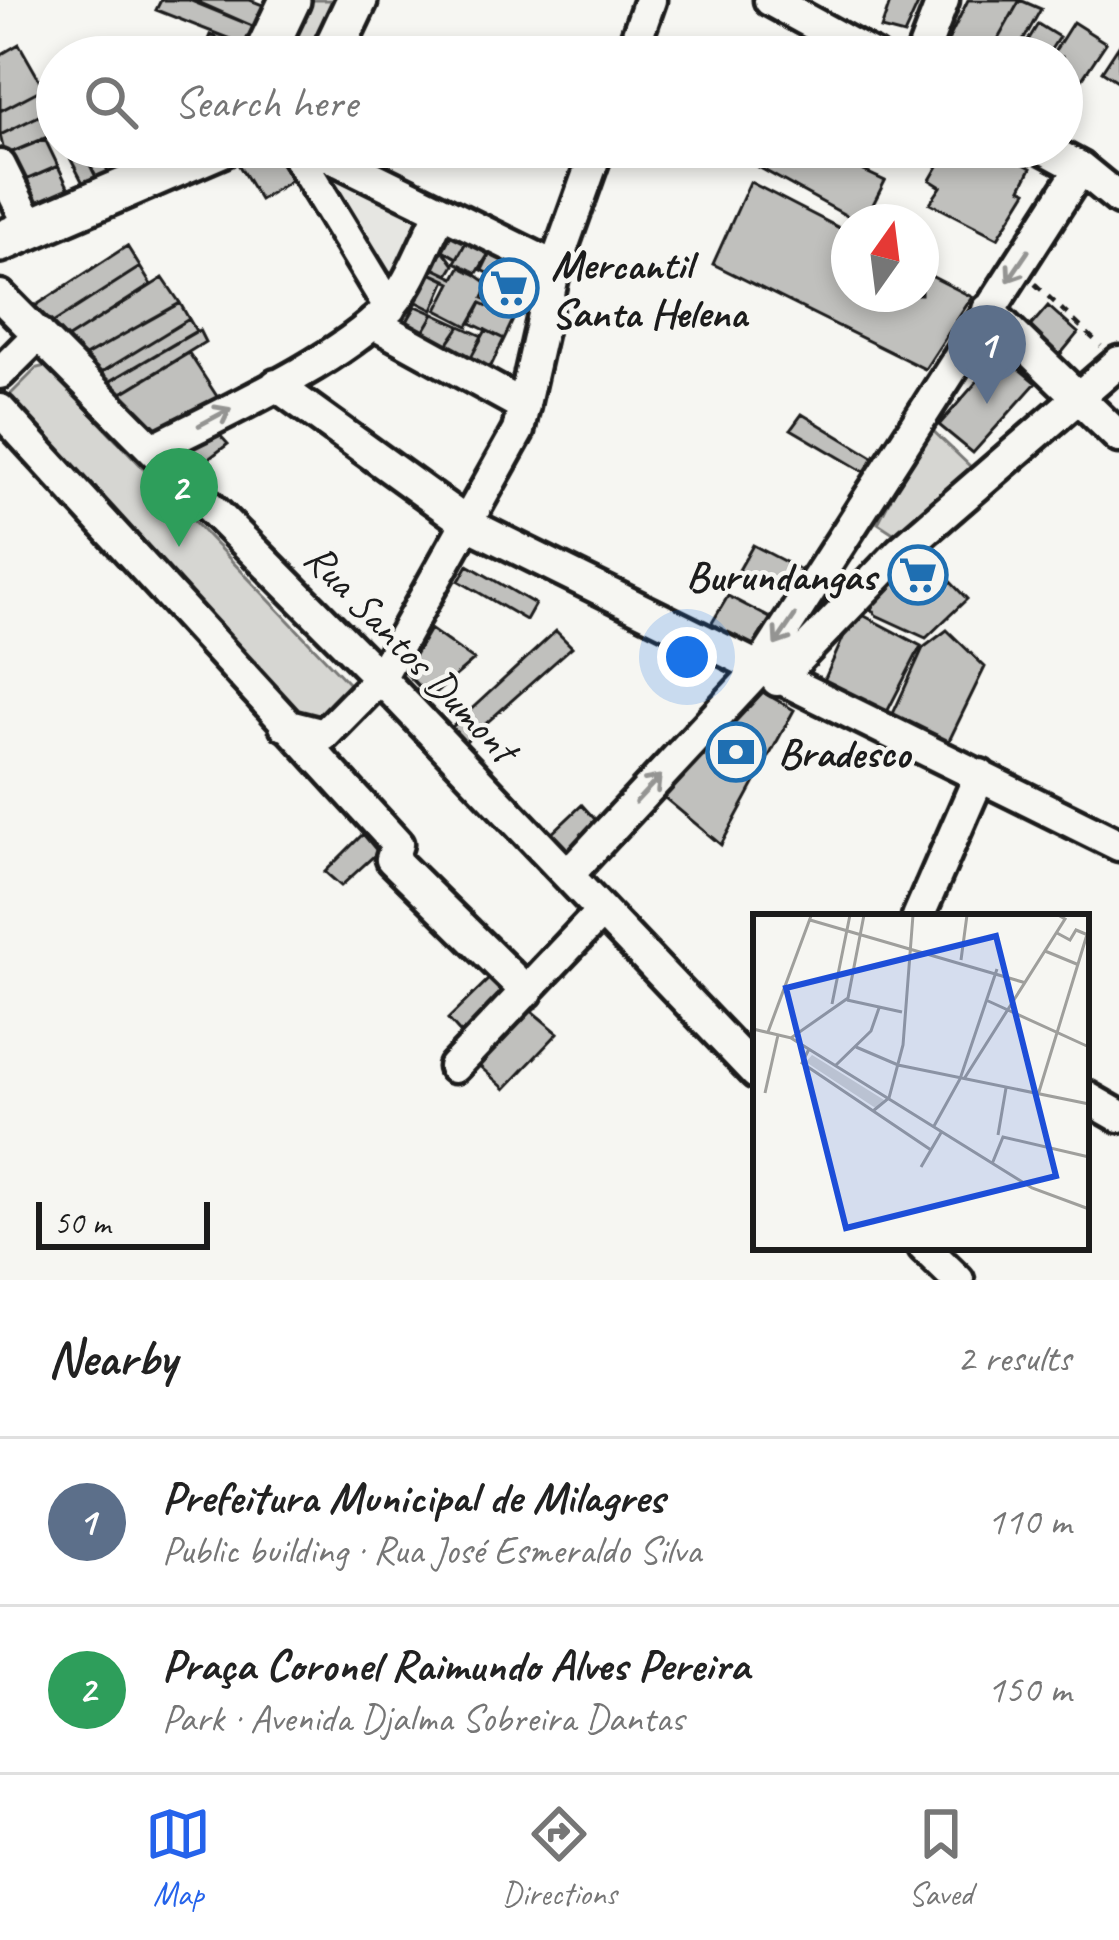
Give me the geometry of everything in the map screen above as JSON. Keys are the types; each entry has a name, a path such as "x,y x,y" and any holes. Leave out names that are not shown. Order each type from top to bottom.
{"main road":[{"path":"273,36 290,0"},
{"path":"340,36 357,0"},
{"path":"16,235 166,168"}],"street":[{"path":"637,36 650,0"},
{"path":"770,0 836,36"},
{"path":"929,36 943,0"},
{"path":"0,166 16,235"},
{"path":"303,168 381,315 524,406"},
{"path":"351,168 555,267"},
{"path":"285,725 324,735 380,678 468,524 518,431 555,267 590,168"},
{"path":"767,676 861,515 1081,168 1119,199"},
{"path":"155,448 276,386 381,315 440,214"},
{"name":"Rua Santos Dumont","path":"0,296 380,678 753,1070"},
{"path":"988,310 1119,437"},
{"path":"0,373 39,334"},
{"path":"568,875 767,676 901,551 1119,362"},
{"path":"276,386 468,524 767,676 1119,845"},
{"path":"0,410 397,844 392,860 527,992"},
{"path":"861,515 877,545 901,551"},
{"path":"918,914 980,776"},
{"path":"454,1067 601,913"},
{"path":"1089,1099 1119,1116"},
{"path":"927,1250 958,1280"}],"path":[{"path":"1017,268 1119,362"}],"shaded area":[{"path":"296,0 345,0 329,36 280,36"},
{"path":"318,168 337,168 431,217 392,292"},
{"path":"46,366 350,685 345,698 319,723 304,722 7,398 37,368"},
{"path":"928,426 974,470 898,536 878,523"}],"building":[{"path":"161,0 189,0 255,27 252,36 222,36 156,10"},
{"path":"194,0 250,0 263,5 255,27"},
{"path":"891,0 920,0 904,35 881,29"},
{"path":"968,0 1020,0 1000,36 950,36"},
{"path":"1020,0 1041,9 1026,36 1000,36"},
{"path":"1073,22 1106,43 1083,78 1083,36 1064,36"},
{"path":"1038,24 1057,36 1031,36"},
{"path":"19,44 36,74 36,92 0,111 0,55"},
{"path":"1119,45 1119,82 1102,71"},
{"path":"36,92 36,117 0,135 0,111"},
{"path":"36,117 36,142 5,155 0,135"},
{"path":"36,143 36,168 53,168 19,183 5,155"},
{"path":"59,168 70,191 31,210 19,183"},
{"path":"75,168 92,168 97,179 84,185"},
{"path":"92,168 106,168 109,173 97,179"},
{"path":"240,168 297,168 301,174 260,200"},
{"path":"760,168 857,168 885,181 873,204 831,207"},
{"path":"937,168 1031,168 1021,188 1027,191 998,238 930,203 941,187 930,180"},
{"path":"750,182 831,224 831,312 939,312 939,280 972,297 925,369 713,264"},
{"path":"441,218 456,226 443,250 454,265 448,275 421,262"},
{"path":"456,226 471,233 457,258 443,250"},
{"path":"471,233 494,245 477,273 455,262"},
{"name":"Mercantil Santa Helena","path":"494,245 536,265 516,311 487,298 496,277 482,270"},
{"path":"127,246 140,267 48,326 32,308"},
{"path":"421,262 454,278 460,267 476,275 489,284 483,298 516,312 514,318 481,303 468,326 437,310 451,283 418,267"},
{"path":"140,267 151,285 62,342 48,326"},
{"path":"418,267 446,280 433,310 417,302 405,326 389,319"},
{"path":"163,278 180,303 78,360 62,342"},
{"path":"180,303 189,319 94,377 78,360"},
{"path":"481,303 514,318 504,339 471,323"},
{"path":"416,306 434,314 421,336 403,328"},
{"path":"1048,306 1078,333 1059,356 1028,329"},
{"path":"434,314 460,326 445,348 421,336"},
{"path":"189,319 196,331 102,386 94,377"},
{"path":"460,326 482,336 469,361 445,348"},
{"path":"199,330 205,342 114,398 102,386"},
{"path":"486,330 504,339 489,370 469,361"},
{"path":"189,353 218,398 156,436 114,398"},
{"path":"1001,354 1036,383 973,453 939,425"},
{"path":"802,414 876,459 866,473 791,429"},
{"path":"217,432 228,444 193,471 179,455"},
{"path":"753,545 801,570 786,596 739,570"},
{"name":"Burundangas","path":"920,550 967,599 926,638 876,615 864,601"},
{"path":"468,565 535,604 526,620 459,581"},
{"path":"728,596 772,619 750,652 709,628"},
{"path":"855,611 921,646 886,714 823,683"},
{"path":"430,629 474,660 430,698 405,672"},
{"path":"947,630 985,667 948,743 892,716 923,648"},
{"path":"556,631 572,647 465,742 451,728"},
{"name":"Bradesco","path":"761,691 794,710 721,845 660,794"},
{"path":"582,805 602,827 570,858 548,837"},
{"path":"363,834 378,852 341,886 325,872"},
{"path":"492,976 511,996 466,1039 448,1019"},
{"path":"528,1008 558,1033 505,1089 476,1063"}],"place":[{"name":"Mercantil Santa Helena","path":"509,288"},
{"name":"Prefeitura Municipal de Milagres","path":"987,404"},
{"name":"Praça Coronel Raimundo Alves Pereira","path":"179,547"},
{"name":"Burundangas","path":"918,575"},
{"name":"Bradesco","path":"736,752"}]}
